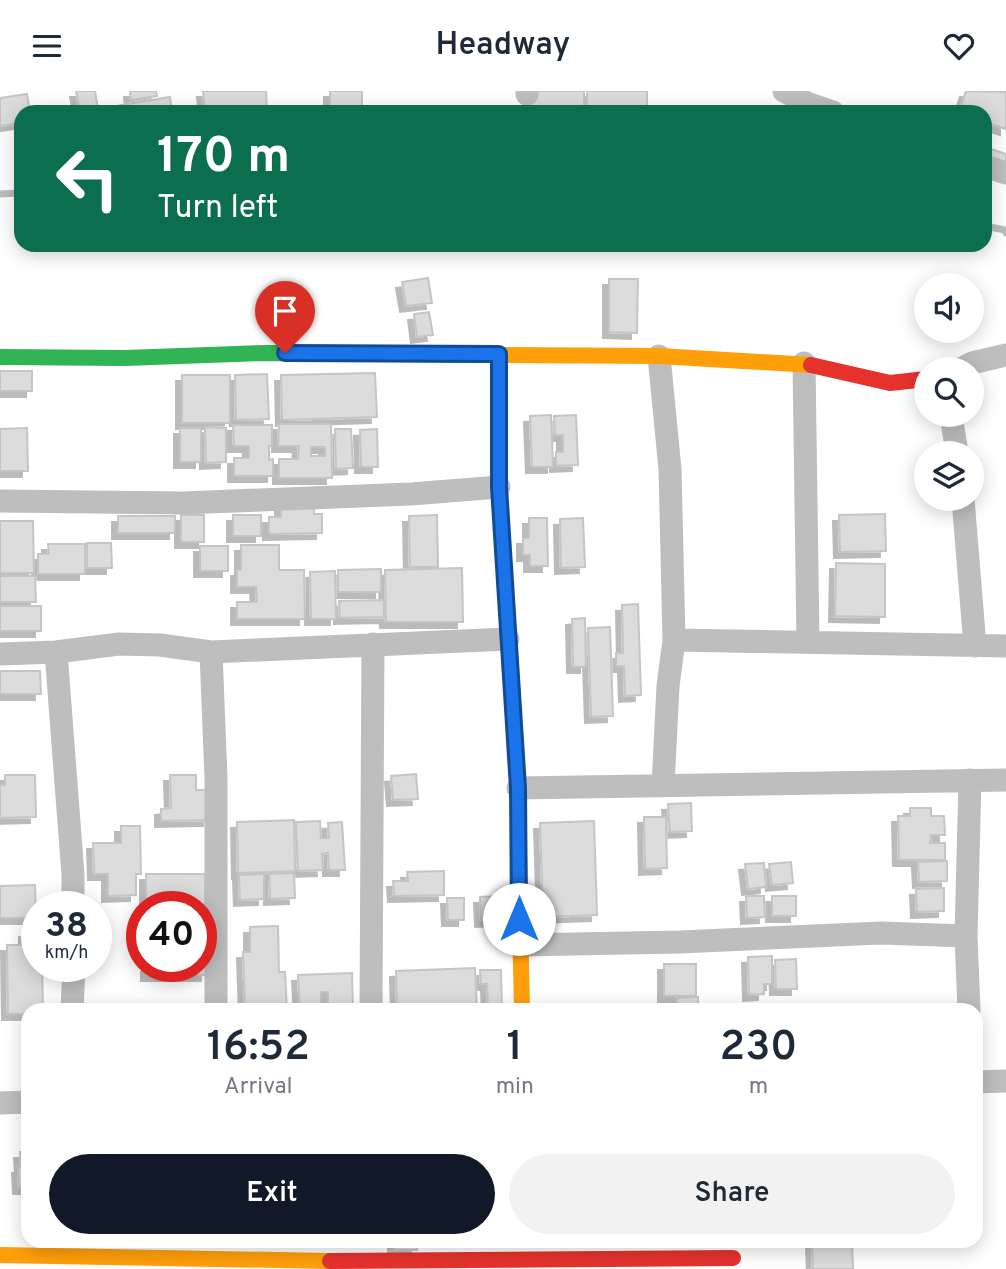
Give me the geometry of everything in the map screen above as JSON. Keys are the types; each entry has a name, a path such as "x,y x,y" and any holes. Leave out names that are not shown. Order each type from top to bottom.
{"street":[{"path":"784,91 813,105"},
{"path":"0,357 125,358 264,353 659,356 804,363 890,383 914,380"},
{"path":"499,354 499,487 518,788 522,1003"},
{"path":"984,360 1006,355"},
{"path":"659,356 670,469 674,640 668,686 663,786"},
{"path":"804,363 808,642"},
{"path":"0,501 183,503 411,495 499,487"},
{"path":"964,511 975,646"},
{"path":"0,654 56,652 119,644 160,645 211,652 508,639"},
{"path":"674,640 1006,646"},
{"path":"371,1003 373,644"},
{"path":"56,652 73,891"},
{"path":"211,652 216,778 216,1003"},
{"path":"970,780 966,936 970,1003"},
{"path":"518,788 1006,780"},
{"path":"519,945 881,933 966,936"},
{"path":"72,1003 73,982"},
{"path":"983,1082 1006,1081"},
{"path":"0,1103 21,1103"},
{"path":"0,1255 271,1250 351,1262 456,1263 733,1256"}],"building":[{"path":"76,91 95,91 97,105 79,105"},
{"path":"130,91 156,91 157,96 131,100"},
{"path":"203,91 266,91 267,105 204,105"},
{"path":"330,91 362,91 362,105 330,105"},
{"path":"529,91 584,91 584,105 529,105"},
{"path":"587,91 647,91 647,105 587,105"},
{"path":"966,91 1006,92 1006,129 992,124 992,105 961,105"},
{"path":"27,94 29,105 14,105 14,124 0,126 0,98"},
{"path":"170,97 171,105 122,105"},
{"path":"992,149 1006,154 1006,170 992,165"},
{"path":"428,278 432,303 406,306 402,282"},
{"path":"609,279 638,279 637,333 609,332"},
{"path":"429,312 433,335 417,337 414,314"},
{"path":"0,371 32,371 32,391 0,391"},
{"path":"375,373 377,417 282,420 281,375"},
{"path":"267,374 269,419 236,420 235,375"},
{"path":"182,375 230,375 230,423 182,423"},
{"path":"551,415 553,467 532,467 530,416"},
{"path":"576,415 578,465 556,466 556,452 563,452 563,435 555,435 554,416"},
{"path":"279,424 331,424 332,478 279,478 279,459 298,459 299,446 278,446","holes":["311,447 325,447 325,456 311,456"]},
{"path":"233,425 272,425 269,460 273,459 273,476 234,476 234,458 249,458 249,446 234,446"},
{"path":"205,427 226,428 226,462 206,463"},
{"path":"27,428 28,471 0,471 0,429"},
{"path":"180,428 201,428 201,462 180,462"},
{"path":"335,429 351,429 353,468 336,469"},
{"path":"377,429 378,467 361,467 360,430"},
{"path":"281,503 314,503 314,514 322,514 322,533 269,534 269,517 281,517"},
{"path":"885,514 886,551 840,552 839,515"},
{"path":"181,515 204,515 204,542 181,542"},
{"path":"233,515 261,515 261,536 233,536"},
{"path":"437,515 438,567 410,567 409,516"},
{"path":"118,516 175,516 175,533 118,533"},
{"path":"529,518 547,518 548,566 530,566 530,555 523,555 523,538 529,538"},
{"path":"583,518 585,567 561,568 560,519"},
{"path":"0,521 33,521 34,573 0,573"},
{"path":"87,543 111,543 112,568 87,568"},
{"path":"48,544 85,544 85,574 38,574 38,554 49,554"},
{"path":"241,545 279,545 279,570 304,570 305,619 237,619 237,602 257,602 256,587 237,587 237,570 241,570"},
{"path":"200,546 228,546 228,571 200,571"},
{"path":"836,563 885,564 885,617 835,616"},
{"path":"462,568 463,622 386,622 385,570"},
{"path":"381,569 381,592 338,592 338,570"},
{"path":"335,571 336,619 311,619 310,572"},
{"path":"0,576 35,576 36,602 0,602"},
{"path":"384,600 384,617 340,618 339,601"},
{"path":"638,604 641,695 625,696 624,666 616,666 616,653 623,653 622,605"},
{"path":"0,606 41,606 41,631 0,631"},
{"path":"585,618 586,667 573,667 572,619"},
{"path":"610,627 613,716 591,717 588,628"},
{"path":"0,671 40,671 41,694 0,694"},
{"path":"416,774 418,799 393,800 391,776"},
{"path":"5,775 35,775 36,817 0,818 0,785 5,785"},
{"path":"170,775 196,775 196,790 208,790 209,820 161,821 161,809 171,808"},
{"path":"691,803 692,831 670,832 668,804"},
{"path":"910,808 931,808 931,816 944,816 945,835 931,835 930,843 945,843 945,860 899,860 898,816 910,816"},
{"path":"644,817 666,817 667,868 645,869"},
{"path":"294,820 295,871 238,873 237,822"},
{"path":"320,821 321,838 329,838 328,823 342,822 345,870 329,870 328,853 322,854 323,870 298,871 296,822"},
{"path":"594,821 597,915 543,917 540,823"},
{"path":"121,826 140,826 141,874 136,874 136,891 126,891 126,895 112,896 112,891 108,891 108,874 94,874 93,843 121,843"},
{"path":"947,861 947,881 919,882 918,862"},
{"path":"791,862 793,883 772,885 769,864"},
{"path":"764,863 766,887 748,889 745,864"},
{"path":"444,871 444,895 394,896 393,881 408,881 407,872"},
{"path":"294,873 295,898 270,899 269,874"},
{"path":"146,874 205,874 205,891 146,891"},
{"path":"264,874 264,899 240,900 239,875"},
{"path":"35,885 35,891 21,891 21,918 0,918 0,886"},
{"path":"944,888 944,911 917,912 916,889"},
{"path":"501,896 502,920 481,921 480,897"},
{"path":"746,896 764,896 765,917 747,918"},
{"path":"772,896 796,896 796,916 772,916"},
{"path":"447,898 464,898 464,920 448,920"},
{"path":"278,926 279,972 285,972 287,1003 245,1003 243,952 250,952 250,927"},
{"path":"7,945 21,945 21,982 42,982 43,1003 21,1003 21,1014 8,1014"},
{"path":"772,956 772,984 764,984 764,994 749,995 748,957"},
{"path":"796,959 797,989 776,989 775,960"},
{"path":"664,964 696,964 696,996 664,996"},
{"path":"475,968 477,1003 397,1003 396,971"},
{"path":"480,970 501,970 502,1003 488,1003 487,984 481,984"},
{"path":"352,973 353,1003 328,1003 328,992 321,992 321,1003 300,1003 298,975"},
{"path":"698,997 698,1003 677,1003 677,998"},
{"path":"18,1167 21,1167 21,1188 19,1188"},
{"path":"394,1248 417,1248 417,1250"},
{"path":"812,1248 852,1248 853,1269 813,1269"}],"waterway":[{"path":"0,194 14,193"},
{"path":"992,227 1005,230 1006,233"}],"traffic: fast":[{"path":"0,357 125,358 264,353 502,355"}],"traffic: slow":[{"path":"499,354 499,487 513,703"},
{"path":"502,355 659,356 811,365"},
{"path":"520,921 522,1003"},
{"path":"0,1255 330,1261"}],"traffic: jam":[{"path":"811,365 890,383 914,380"},
{"path":"513,703 518,788 520,921"},
{"path":"330,1261 733,1258"}],"route":[{"path":"285,353 499,354 499,487 518,788 519,919"}]}
